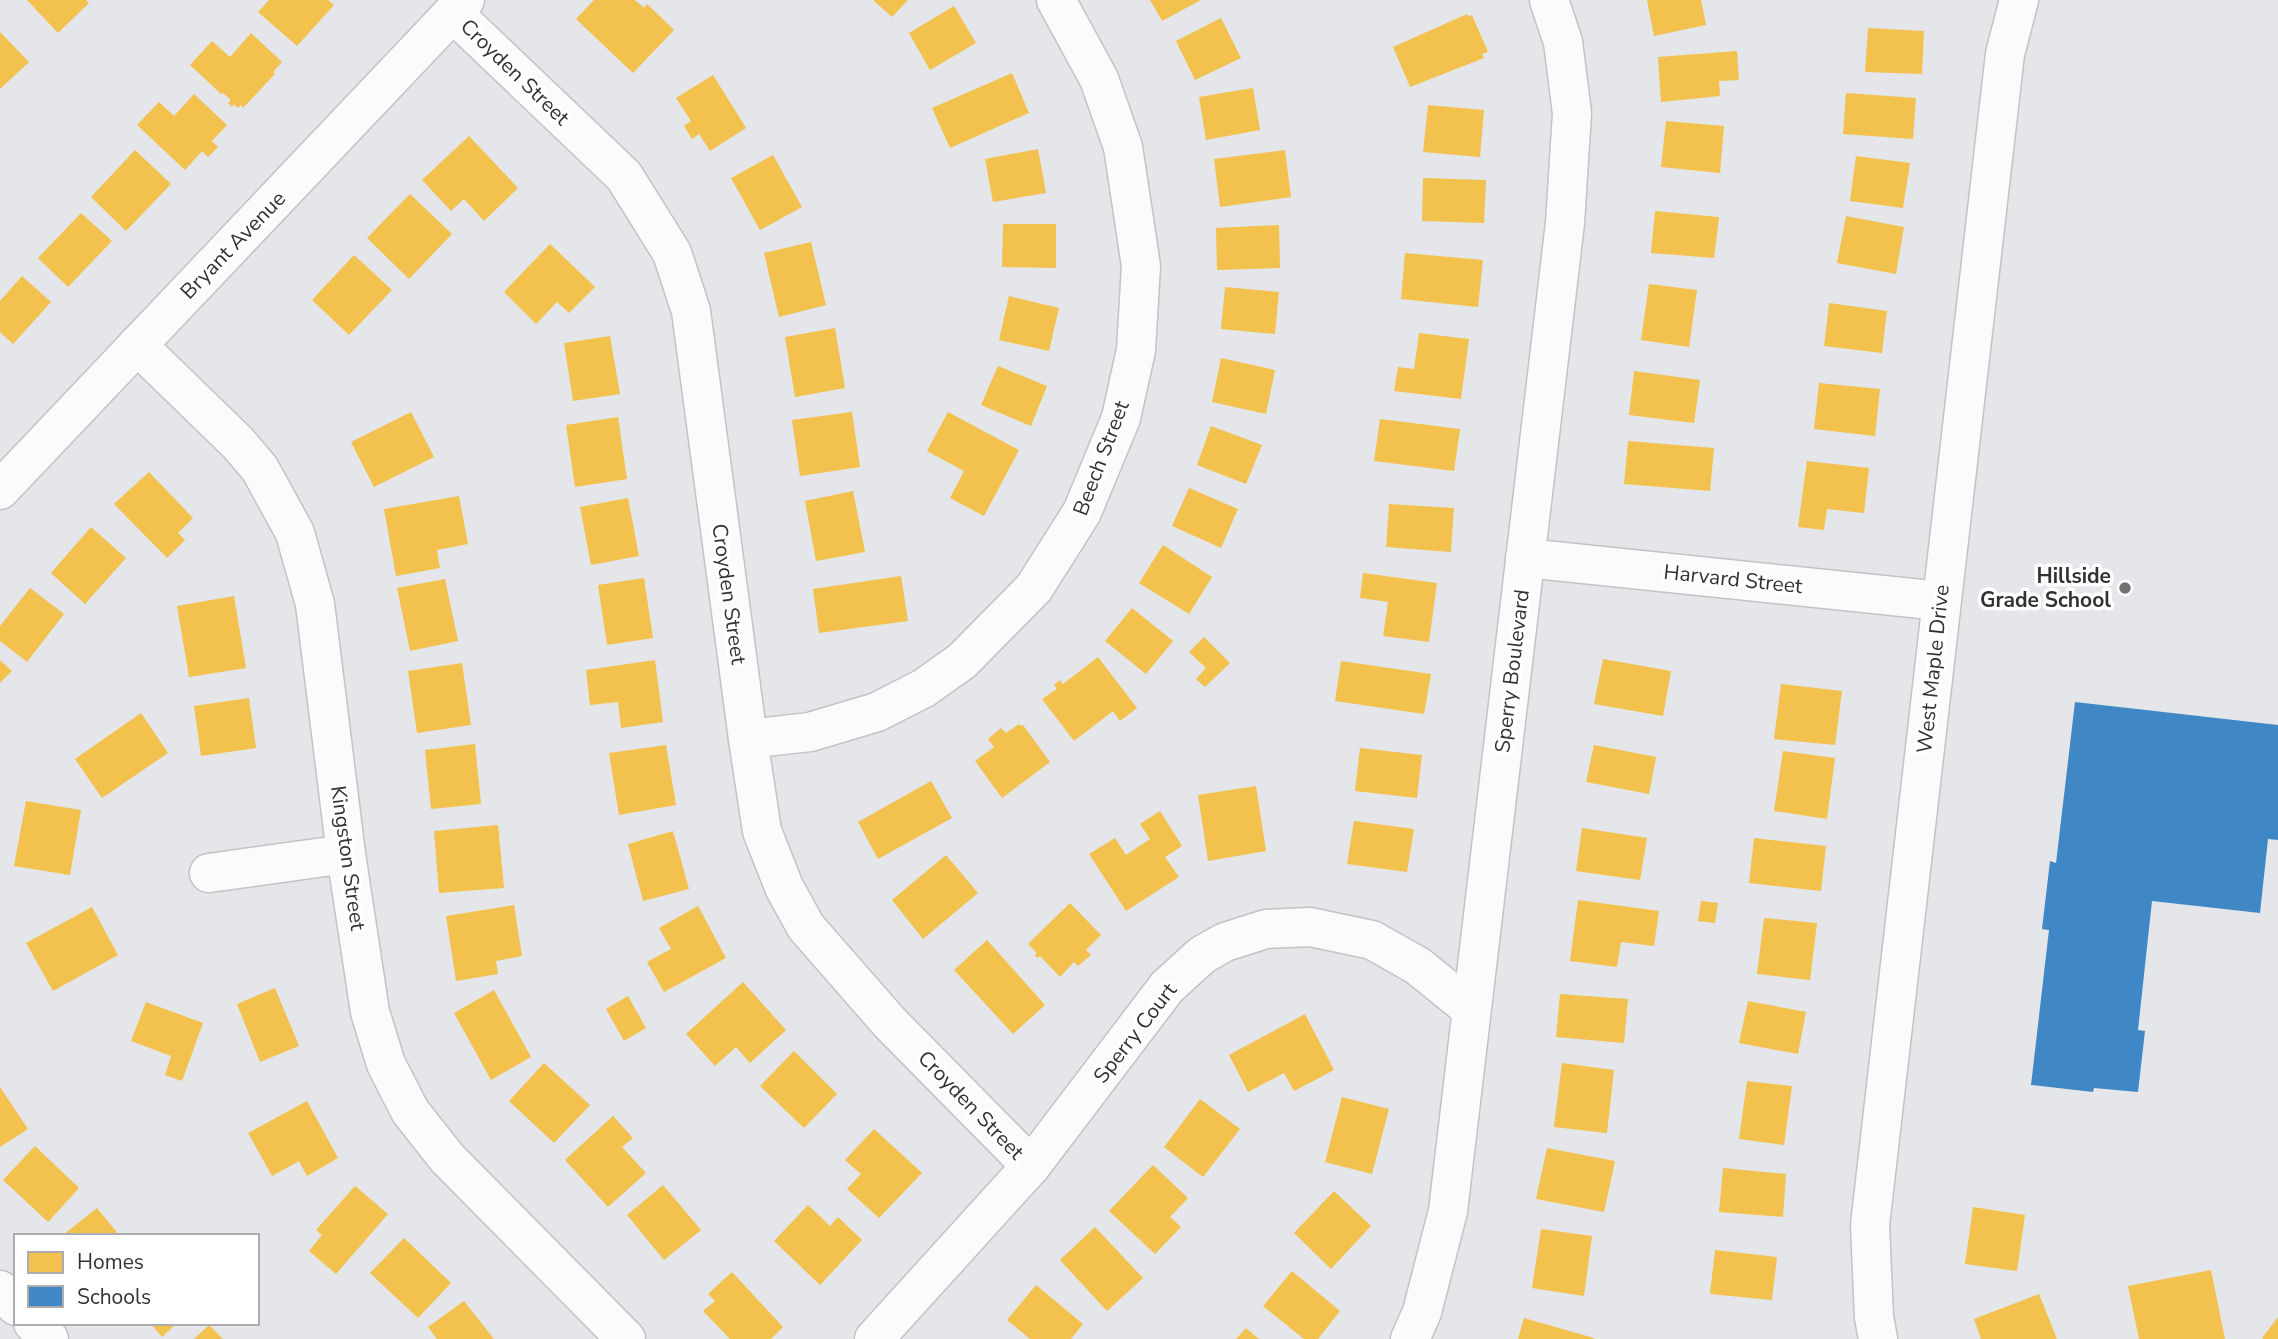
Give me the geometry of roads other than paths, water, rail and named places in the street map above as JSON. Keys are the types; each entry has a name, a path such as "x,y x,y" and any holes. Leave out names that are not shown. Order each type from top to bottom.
{"street":[{"name":"Beech Street","path":"748,739 810,732 877,712 924,688 962,661 1034,588 1082,512 1121,418 1136,350 1141,266 1123,146 1099,79 1056,0"},
{"name":"Sperry Boulevard","path":"1410,1339 1422,1312 1448,1211 1565,223 1572,113 1563,42 1549,0"},
{"name":"West Maple Drive","path":"1878,1339 1874,1317 1870,1225 2005,54 2019,0"},
{"name":"Croyden Street","path":"459,6 624,176 672,253 691,311 762,831 784,887 806,927 890,1023 1031,1166"},
{"name":"Bryant Avenue","path":"0,490 459,6"},
{"name":"Kingston Street","path":"137,345 253,460 295,533 315,604 346,854 370,1012 386,1064 410,1111 447,1158 626,1339"},
{"name":"Harvard Street","path":"1525,558 1941,601"},
{"path":"209,873 346,854"},
{"name":"Sperry Court","path":"874,1339 1031,1166 1167,987 1202,955 1225,942 1266,929 1310,927 1372,940 1418,966 1471,1009"},
{"path":"0,1290 14,1304"},
{"path":"35,1325 49,1339"}],"place":[{"name":"Hillside Grade School","path":"2125,588"}]}
